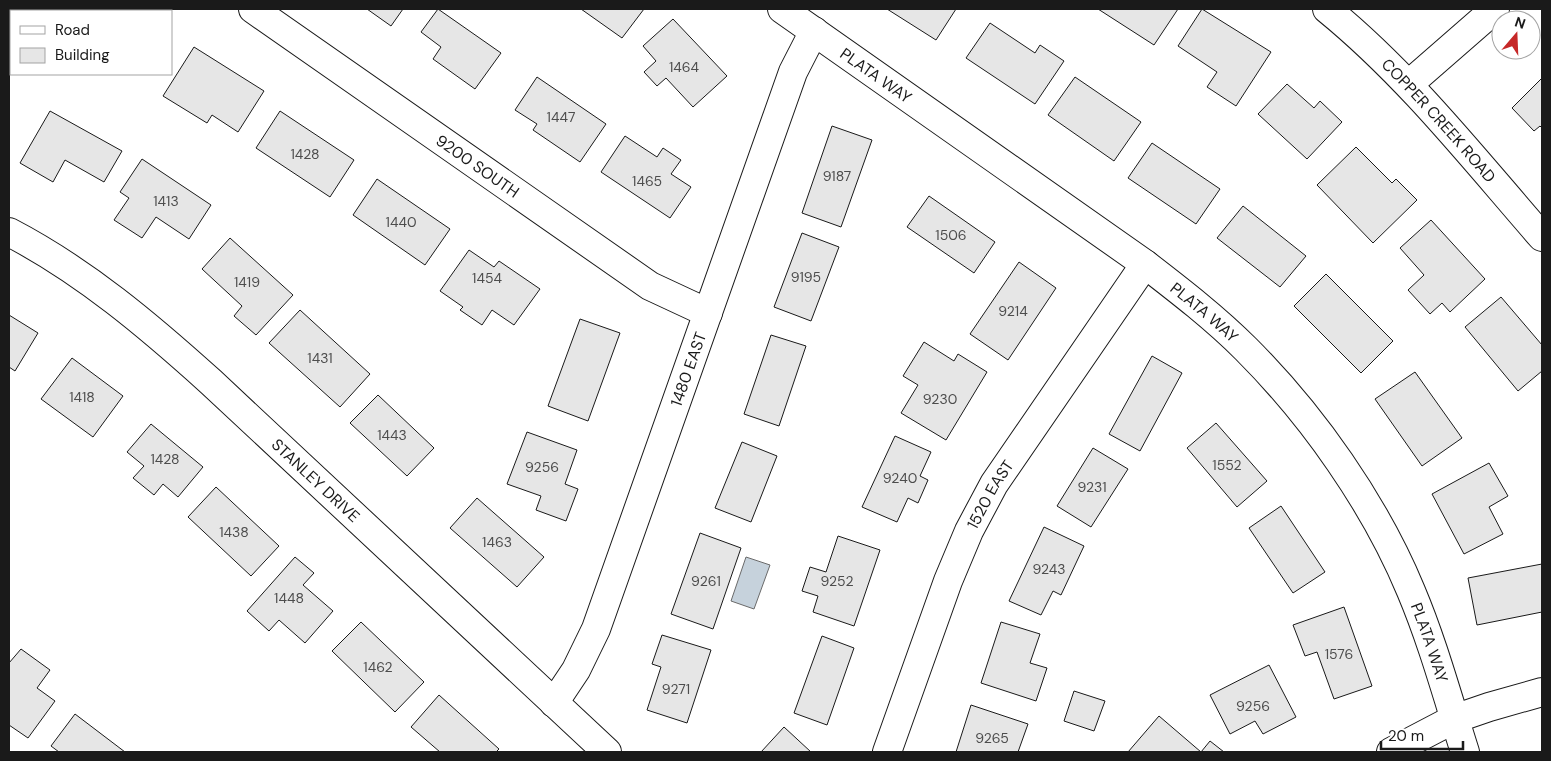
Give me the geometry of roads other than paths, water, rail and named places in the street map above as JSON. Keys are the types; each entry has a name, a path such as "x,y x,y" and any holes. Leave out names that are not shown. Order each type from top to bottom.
{"street":[{"name":"9200 SOUTH","path":"253,9 650,286 708,313"},
{"name":"PLATA WAY","path":"782,9 1145,264 1203,309 1247,350 1334,454 1381,529 1411,591 1465,752"},
{"name":"COPPER CREEK ROAD","path":"1327,9 1367,42 1409,84 1542,237"},
{"path":"1409,84 1495,9"},
{"name":"1480 EAST","path":"554,703 576,670 596,629 793,72 814,31"},
{"name":"STANLEY DRIVE","path":"9,232 87,280 145,322 607,752"},
{"name":"1520 EAST","path":"887,752 948,581 969,531 994,484 1145,264"},
{"path":"1391,752 1454,719 1489,706 1542,692"}]}
